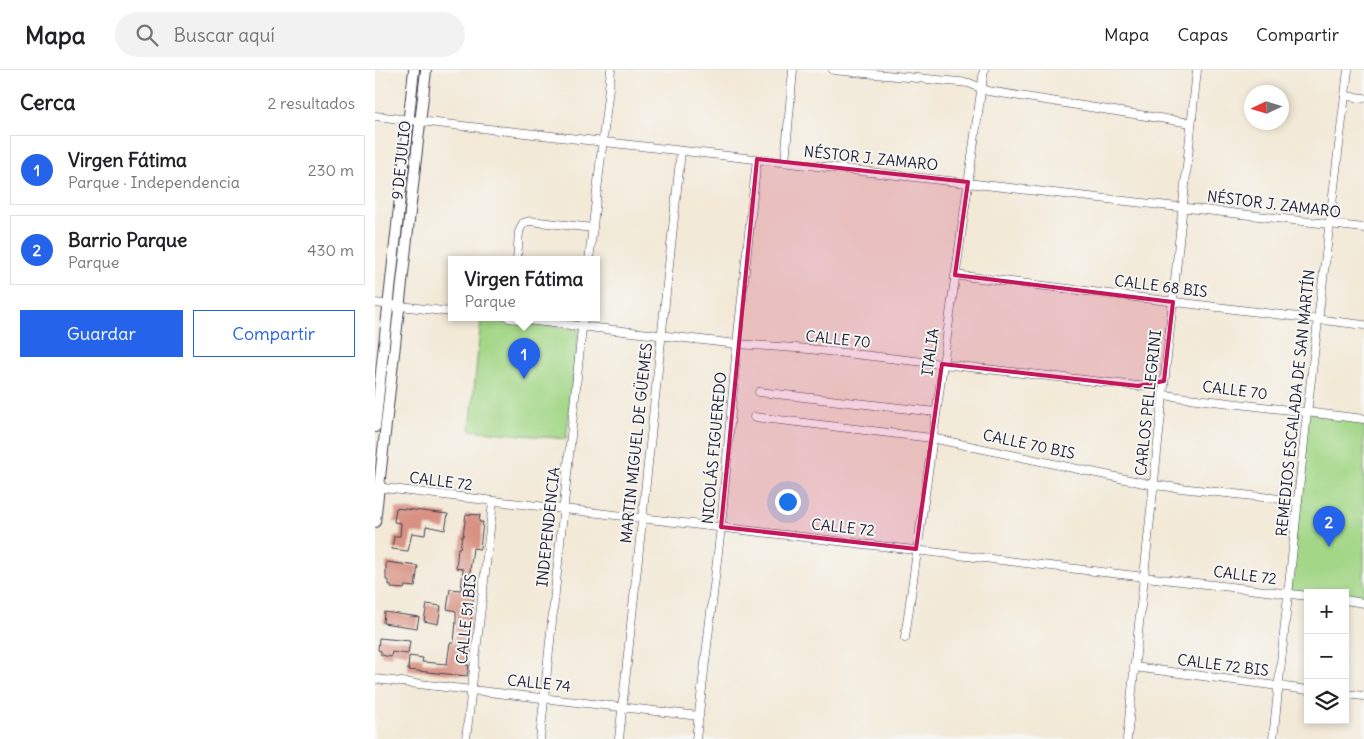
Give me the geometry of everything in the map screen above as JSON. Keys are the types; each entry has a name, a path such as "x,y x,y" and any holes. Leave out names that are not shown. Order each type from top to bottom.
{"main road":[{"name":"9 DE JULIO","path":"375,427 407,120 414,70"},
{"name":"9 DE JULIO","path":"375,522 377,487 426,70"}],"street":[{"path":"590,256 611,70"},
{"path":"785,162 793,70"},
{"path":"833,70 969,83 988,91 1191,122"},
{"name":"ITALIA","path":"905,638 984,70"},
{"name":"CARLOS PELLEGRINI","path":"1127,739 1197,70"},
{"name":"REMEDIOS ESCALADA DE SAN MARTÍN","path":"1273,739 1317,319 1349,70"},
{"path":"1346,96 1364,98"},
{"name":"NÉSTOR J. ZAMARO","path":"375,116 1364,228"},
{"name":"MARTIN MIGUEL DE GÜEMES","path":"619,739 681,151"},
{"name":"NICOLÁS FIGUEREDO","path":"696,739 721,527 737,344 757,159"},
{"path":"517,256 519,232 523,223 530,221 593,228"},
{"name":"CALLE 68 BIS","path":"955,275 1364,325"},
{"path":"375,303 448,312"},
{"name":"CALLE 70","path":"564,321 737,344 793,348 1137,386 1164,380"},
{"name":"INDEPENDENCIA","path":"540,739 582,322"},
{"path":"759,392 936,412"},
{"name":"CALLE 70","path":"1163,395 1364,419"},
{"name":"CALLE 70 BIS","path":"754,417 932,438 1153,485 1298,501"},
{"name":"CALLE 72","path":"377,487 1304,596"},
{"name":"CALLE 51 BIS","path":"466,739 493,502"},
{"path":"1349,601 1364,603"},
{"name":"CALLE 72 BIS","path":"1134,667 1304,689"},
{"name":"CALLE 74","path":"375,679 699,716"},
{"path":"1349,694 1364,696"}],"highlighted area":[{"path":"757,159 968,182 955,275 1173,302 1164,381 1138,386 942,364 916,549 721,527"}],"green space":[{"path":"481,321 501,321 579,329 566,439 470,430"},
{"path":"1307,413 1364,419 1364,603 1349,601 1349,589 1304,589 1304,594 1289,594"}],"building":[{"path":"396,508 448,514 445,530 426,526 425,535 412,533 408,551 392,549 394,536 400,536 401,523 394,522"},
{"path":"466,514 480,515 479,522 483,522 480,549 473,548 469,579 469,591 474,592 466,665 469,665 467,676 408,670 409,656 423,658 422,662 447,664 450,643 454,643 456,611 447,609 450,589 461,590 463,569 456,568 458,548 460,548 463,536"},
{"path":"386,562 418,566 415,587 405,586 404,589 391,588 389,580 386,580"},
{"path":"427,604 441,606 438,624 424,621"},
{"path":"384,612 419,617 417,628 383,623"},
{"path":"379,638 410,641 408,654 392,652 391,657 381,655 381,651 378,650"}],"place":[{"name":"Virgen Fátima","path":"524,379"},
{"name":"Barrio Parque","path":"1329,547"}]}
